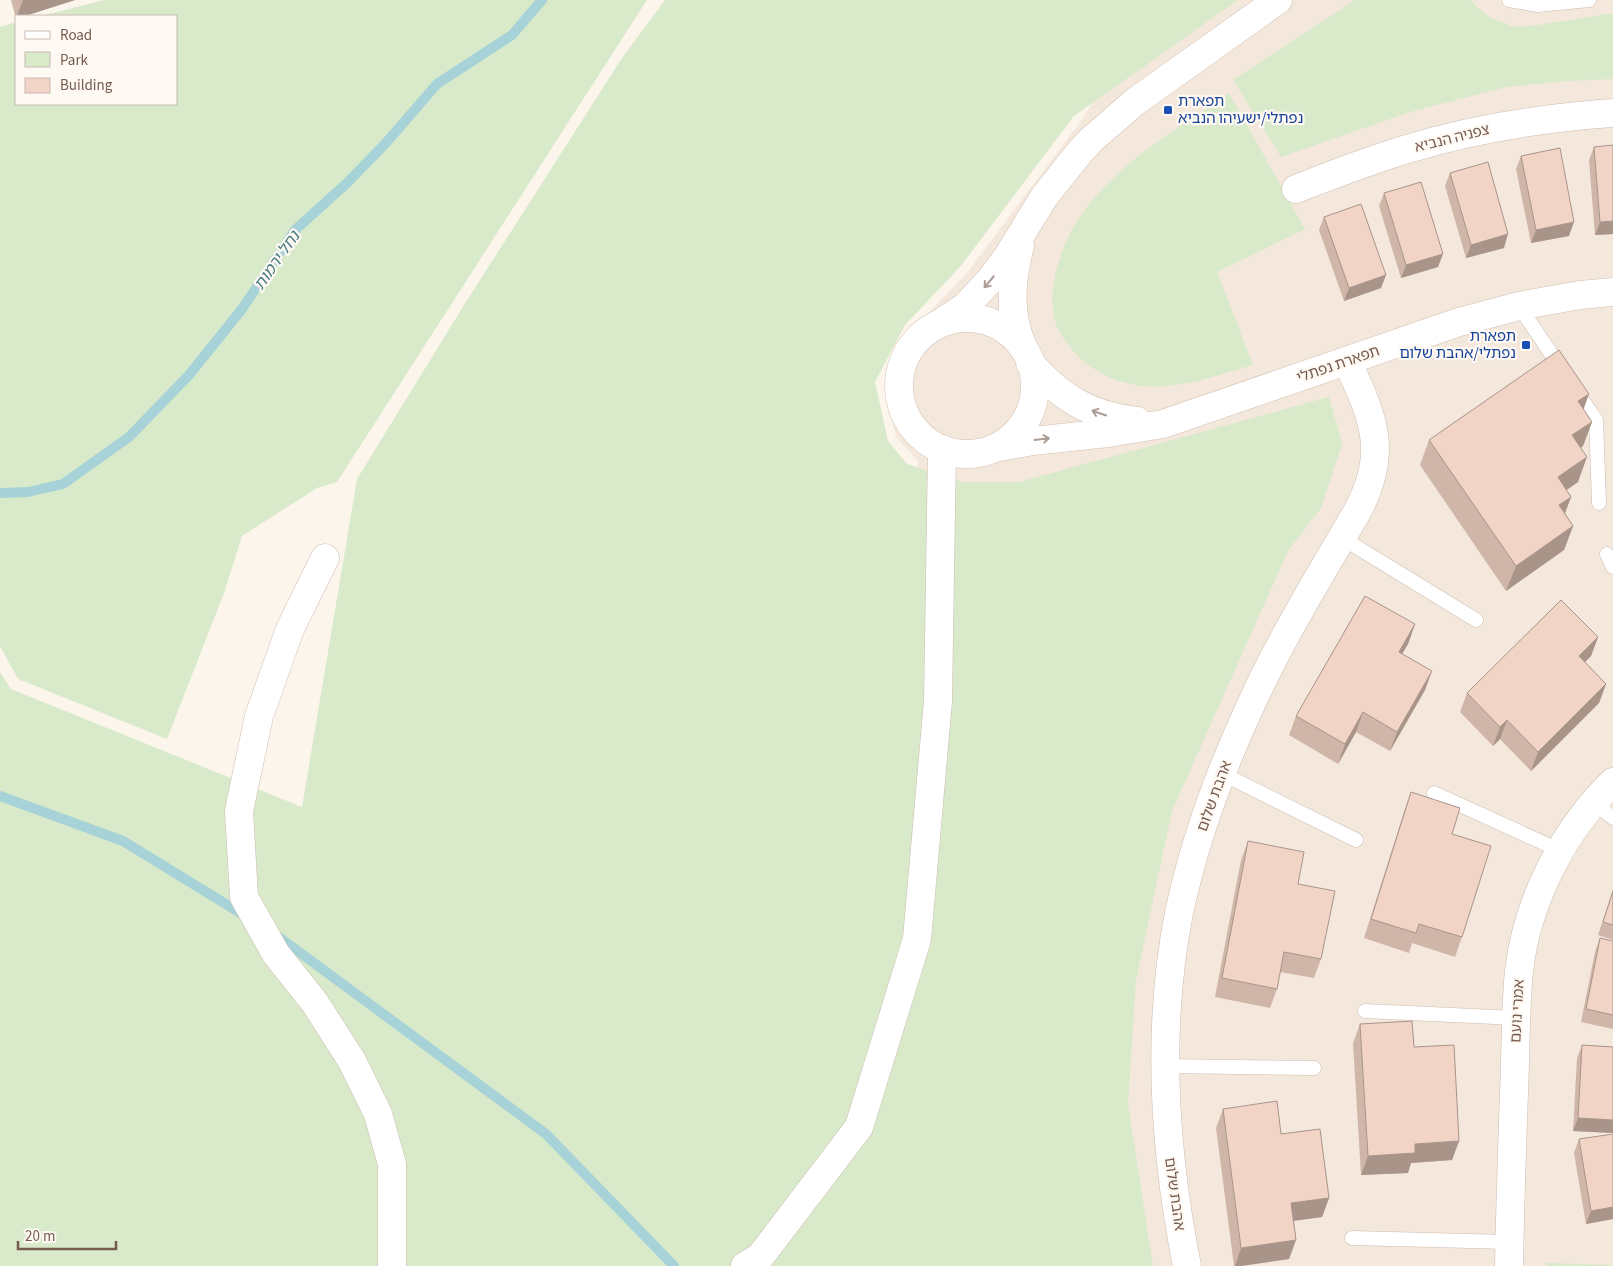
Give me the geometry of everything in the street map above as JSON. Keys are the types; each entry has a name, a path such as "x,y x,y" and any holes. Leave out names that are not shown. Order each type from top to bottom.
{"street":[{"name":"תפארת נפתלי","path":"939,324 965,306 983,289 1006,259 1044,197 1085,147 1112,120 1278,0"},
{"name":"צפניה הנביא","path":"1296,189 1403,150 1457,135 1566,116 1613,113"},
{"name":"תפארת נפתלי","path":"1025,227 1015,270 1012,305 1017,335 1027,356 1045,379 1073,401 1094,411 1119,419 1138,421 1181,419"},
{"name":"תפארת נפתלי","path":"994,448 1032,441 1145,428 1181,419 1459,322 1519,306 1572,296 1613,292"},
{"path":"959,318 986,321 1010,333 1027,356 1034,378 1035,389 1030,411 1019,429 1004,443 994,448 974,454 942,449 924,439 910,423 901,404 899,383 904,361 914,343 922,335 939,324 959,318"},
{"name":"אהבת שלום","path":"1187,1266 1169,1150 1164,1066 1168,987 1179,913 1197,842 1221,773 1250,707 1282,642 1342,538 1366,494 1372,478 1375,454 1370,418 1347,361"},
{"path":"745,1266 760,1256 859,1126 917,939 938,701 942,449"},
{"path":"324,558 290,629 259,716 239,811 244,897 276,954 315,1003 352,1061 378,1114 392,1164 392,1266"},
{"name":"אמרי נועם","path":"1509,1254 1519,971 1530,921 1548,874 1572,831 1604,810 1613,782"}],"lane":[{"path":"1509,0 1538,5 1589,0"},
{"path":"1519,306 1549,360 1596,420 1599,503"},
{"path":"1342,538 1476,620"},
{"path":"1607,554 1613,567"},
{"path":"1221,773 1356,840"},
{"path":"1434,793 1561,851"},
{"path":"1365,1010 1517,1018"},
{"path":"1164,1066 1314,1068"},
{"path":"1352,1238 1509,1254"}],"shaded area":[{"path":"1157,0 1613,0 1613,1266 0,1266 0,771 280,907 817,692 919,462 896,437 885,384 912,330 967,273 1080,122"}],"green space":[{"path":"104,0 647,0 337,482 317,488 242,536 224,593 167,739 18,679 0,646 0,27 15,22 15,105 178,105 178,15 45,15"},
{"path":"665,0 1238,0 1074,116 960,267 905,325 875,382 888,441 907,464 962,482 1019,482 1329,397 1342,444 1321,508 1288,551 1172,811 1136,980 1128,1104 1153,1266 0,1266 0,672 11,689 302,807 357,479 464,305 622,58"},
{"path":"1355,0 1471,0 1489,17 1514,27 1613,13 1613,79 1506,87 1410,112 1281,157 1233,80"},
{"path":"1229,93 1305,229 1217,272 1253,365 1198,381 1170,386 1133,385 1106,376 1090,366 1067,344 1060,333 1055,319 1052,304 1053,288 1056,272 1067,241 1081,215 1112,179 1169,133"},
{"path":"1546,1263 1613,1265 1613,1266 1546,1266"}],"building":[{"path":"1613,145 1613,221 1600,222 1594,147"},
{"path":"1560,148 1574,222 1536,230 1521,156"},
{"path":"1488,162 1508,234 1471,245 1450,173"},
{"path":"1421,182 1443,254 1406,265 1384,193"},
{"path":"1361,204 1386,275 1349,288 1324,217"},
{"path":"1559,350 1589,394 1578,401 1592,422 1572,435 1587,457 1558,477 1571,497 1559,505 1573,526 1516,566 1429,440"},
{"path":"1365,596 1415,624 1399,652 1432,671 1397,732 1363,712 1345,744 1296,716"},
{"path":"1561,600 1598,637 1579,656 1606,684 1538,752 1507,720 1500,727 1467,693"},
{"path":"1411,792 1460,808 1452,834 1491,846 1462,937 1419,924 1416,933 1371,919"},
{"path":"1248,841 1304,852 1298,884 1335,891 1321,959 1284,952 1277,989 1222,978"},
{"path":"1613,891 1613,925 1603,922"},
{"path":"1600,938 1613,941 1613,1015 1586,1009"},
{"path":"1412,1021 1414,1047 1454,1045 1459,1141 1415,1144 1415,1153 1368,1156 1360,1024"},
{"path":"1582,1045 1613,1047 1613,1120 1578,1118"},
{"path":"1277,1101 1281,1134 1320,1129 1329,1198 1291,1203 1296,1240 1241,1248 1223,1109"},
{"path":"1613,1134 1613,1207 1591,1211 1579,1139"}],"waterway":[{"name":"נחל ירמות","path":"0,493 28,492 63,484 129,437 189,375 242,309 295,230 346,184 385,144 437,84 512,35 542,0"},
{"path":"0,796 123,841 247,917"},
{"path":"276,935 546,1134 674,1266"}],"place":[{"name":"תפארת נפתלי/ישעיהו הנביא","path":"1168,110"},
{"name":"תפארת נפתלי/אהבת שלום","path":"1526,345"}]}
